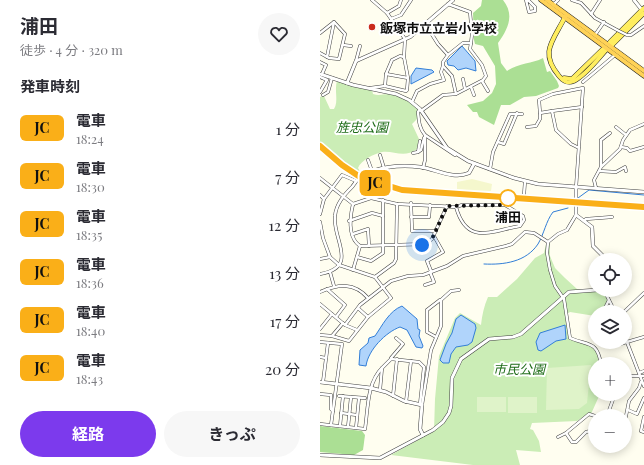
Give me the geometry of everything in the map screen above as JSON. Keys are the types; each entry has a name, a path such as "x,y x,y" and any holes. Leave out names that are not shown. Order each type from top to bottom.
{"highway":[{"path":"542,0 644,70"},
{"path":"547,0 565,18 644,76"}],"main road":[{"path":"611,43 644,10"},
{"path":"565,18 548,54 550,64 566,82 576,80 604,50"}],"street":[{"path":"370,88 385,86 406,91 408,78 404,56 405,39 387,13 372,0"},
{"path":"387,13 399,6 401,0"},
{"path":"391,18 402,15 411,0"},
{"path":"356,61 405,39 426,25 453,0"},
{"path":"527,0 535,7 535,11 529,12 527,0"},
{"path":"552,6 558,0"},
{"path":"572,0 581,3 591,14 627,35 631,36 644,26"},
{"path":"591,14 600,0"},
{"path":"634,0 644,10"},
{"path":"423,168 425,160 425,135 420,125 418,112 443,95 456,94 482,81 485,78 486,73 471,50 472,34 470,12 448,4"},
{"path":"320,33 334,22"},
{"path":"320,53 327,57 339,60 345,34 334,22"},
{"path":"327,57 334,22"},
{"path":"595,35 604,22"},
{"path":"426,25 438,44 448,55"},
{"path":"412,102 416,91 430,84 444,80 445,78 441,72 443,62 448,55 463,43 471,43"},
{"path":"343,44 351,46"},
{"path":"347,83 360,46"},
{"path":"583,82 616,55"},
{"path":"385,86 386,74 392,60 400,56 404,56"},
{"path":"320,62 326,65 321,75"},
{"path":"443,66 452,76 452,85 456,94"},
{"path":"386,74 408,78"},
{"path":"321,75 347,83 396,94 412,102 421,110 440,140 455,155"},
{"path":"320,92 327,80 321,75"},
{"path":"324,95 328,92 332,78"},
{"path":"463,79 466,89"},
{"path":"482,81 488,91"},
{"path":"471,87 474,95"},
{"path":"527,127 536,126 540,119 539,100 553,94 583,88 576,188 576,216 567,230 558,234 548,242 547,253 550,270 562,298 570,338 585,342 596,348 600,357"},
{"path":"540,113 582,107"},
{"path":"552,111 556,130 571,144 580,148"},
{"path":"498,142 504,144 517,113"},
{"path":"490,169 493,152 510,114 522,114"},
{"path":"596,188 594,180 601,167 621,147 630,130 644,124"},
{"path":"616,127 626,135"},
{"path":"601,167 601,140 610,133"},
{"path":"413,153 421,150 425,135"},
{"path":"425,135 455,155 474,164 525,181 576,188 596,188 639,192 644,191"},
{"path":"418,152 420,141"},
{"path":"621,147 630,151 644,147"},
{"path":"380,155 384,168"},
{"path":"368,160 372,171"},
{"path":"320,274 330,272 339,265 342,250 335,229 335,217 338,204 361,174 384,168 423,168 444,174 461,175 469,173 474,164"},
{"path":"599,170 616,172 625,167 626,171"},
{"path":"320,214 324,199 342,176 356,182"},
{"path":"320,178 353,204"},
{"path":"524,195 525,181"},
{"path":"320,195 324,199"},
{"path":"353,204 368,198 397,204 411,203 456,207 462,205 505,205 523,216 524,220 520,226 501,229 492,234 476,232 464,226 460,221 456,207"},
{"path":"357,257 371,261 383,253 383,200"},
{"path":"411,203 412,231 436,231"},
{"path":"353,204 349,221 356,242 360,246 422,245 430,242 447,206"},
{"path":"376,277 395,262 397,245 397,204"},
{"path":"411,217 430,217 430,205"},
{"path":"349,221 372,213 383,216"},
{"path":"576,216 592,227 593,246 600,253"},
{"path":"583,221 586,219 612,217"},
{"path":"320,222 321,231 330,257 339,265 376,277 391,298 368,317 348,341 332,336 320,335"},
{"path":"353,234 369,230 369,246"},
{"path":"332,336 359,309 360,305 391,280 431,272 447,266 463,256 512,244 525,232 534,233 548,242"},
{"path":"425,285 434,282 427,261 443,252 434,236"},
{"path":"320,245 325,244"},
{"path":"353,270 360,246"},
{"path":"320,258 330,257"},
{"path":"330,272 334,286"},
{"path":"320,292 334,286 353,287 359,289 368,298"},
{"path":"327,289 345,305 336,317"},
{"path":"436,337 427,332 427,310 451,291 459,290"},
{"path":"320,455 380,458 438,426 449,413 452,406 452,378 461,359 489,339 518,336 562,298 574,290 588,290"},
{"path":"631,305 644,293"},
{"path":"608,297 612,305"},
{"path":"421,405 431,350 441,326 441,300"},
{"path":"606,305 609,300"},
{"path":"321,305 344,324 358,330"},
{"path":"359,309 368,317"},
{"path":"320,329 332,314"},
{"path":"632,340 644,337"},
{"path":"320,424 365,429 371,388 377,373 403,344 396,338"},
{"path":"320,342 342,344 331,425"},
{"path":"328,343 321,382 380,390 406,402 421,405"},
{"path":"630,349 644,386"},
{"path":"320,357 326,358"},
{"path":"391,359 418,362 424,367 420,427 423,435"},
{"path":"393,396 397,359"},
{"path":"406,402 411,361"},
{"path":"380,390 382,368"},
{"path":"639,373 644,371"},
{"path":"632,377 642,378"},
{"path":"628,409 629,401 641,386 642,378"},
{"path":"320,394 331,395 331,409 333,411"},
{"path":"340,426 341,396 365,398"},
{"path":"348,427 351,397"},
{"path":"356,428 359,398"},
{"path":"637,414 644,398"},
{"path":"632,412 644,416 641,431 644,432"},
{"path":"341,413 357,415"},
{"path":"558,437 566,433 588,415"},
{"path":"566,433 572,442 576,442 588,432"}],"green space":[{"path":"482,0 503,0 509,11 509,22 498,43 501,63 507,71 516,66 543,58 547,72 550,71 559,86 558,88 536,96 524,97 510,105 501,105 494,125 479,117 477,112 473,112 467,105 483,101 492,93 496,84 495,66 483,46 475,44 474,40 473,13 481,6"},
{"name":"旌忠公園","path":"337,81 372,90 373,94 375,95 389,94 397,96 419,109 417,119 412,124 419,139 417,149 403,154 382,152 372,156 360,165 358,168 361,173 359,175 337,160 320,143 320,97 324,96 330,109 334,109 336,103"},
{"path":"472,179 492,184 491,191 457,189 457,182"},
{"name":"市民公園","path":"546,244 550,244 550,256 555,268 565,278 577,289 588,289 588,297 606,297 608,300 605,305 588,305 588,315 570,312 567,314 566,320 569,339 588,345 588,349 594,349 598,357 588,357 588,401 597,401 593,409 588,409 588,414 577,421 532,423 530,429 533,430 539,441 541,452 516,450 520,465 473,465 391,455 434,431 439,356 455,318 460,313 481,325 483,311 488,297 497,297 517,279 535,258 544,253"},
{"path":"588,365 587,403 579,409 546,410 547,368"},
{"path":"477,397 506,397 506,412 477,412"},
{"path":"508,397 537,397 537,413 508,413"},
{"path":"320,426 362,431 365,435 363,450 354,455 320,452"}],"water":[{"path":"462,46 475,61 476,71 466,68 458,70 454,66 448,65 447,61"},
{"path":"416,68 432,70 434,72 411,84 411,76"},
{"path":"402,306 417,319 418,329 420,330 419,336 423,346 422,348 416,347 407,330 400,327 389,333 378,342 367,360 366,366 359,365 360,350 368,343 369,338 375,336 393,311"},
{"path":"461,315 475,324 476,328 472,342 468,345 456,347 451,354 449,363 443,363 440,360 446,344 452,333 456,319"},
{"path":"565,325 566,339 556,341 541,351 538,350 536,342 540,333"}],"waterway":[{"path":"578,198 589,190 644,195"},
{"path":"484,264 507,263 521,259 538,244 553,212 568,208"}],"railway":[{"path":"320,146 342,165 360,177 402,190 644,207"}],"train":[{"name":"JC","path":"320,146 342,165 360,177 387,187 402,190 421,193 644,207"}],"place":[{"name":"飯塚市立立岩小学校","path":"372,27"},
{"name":"浦田","path":"508,198"}],"route":[{"path":"422,245 430,242 432,239 447,206 505,205 508,198"}]}
